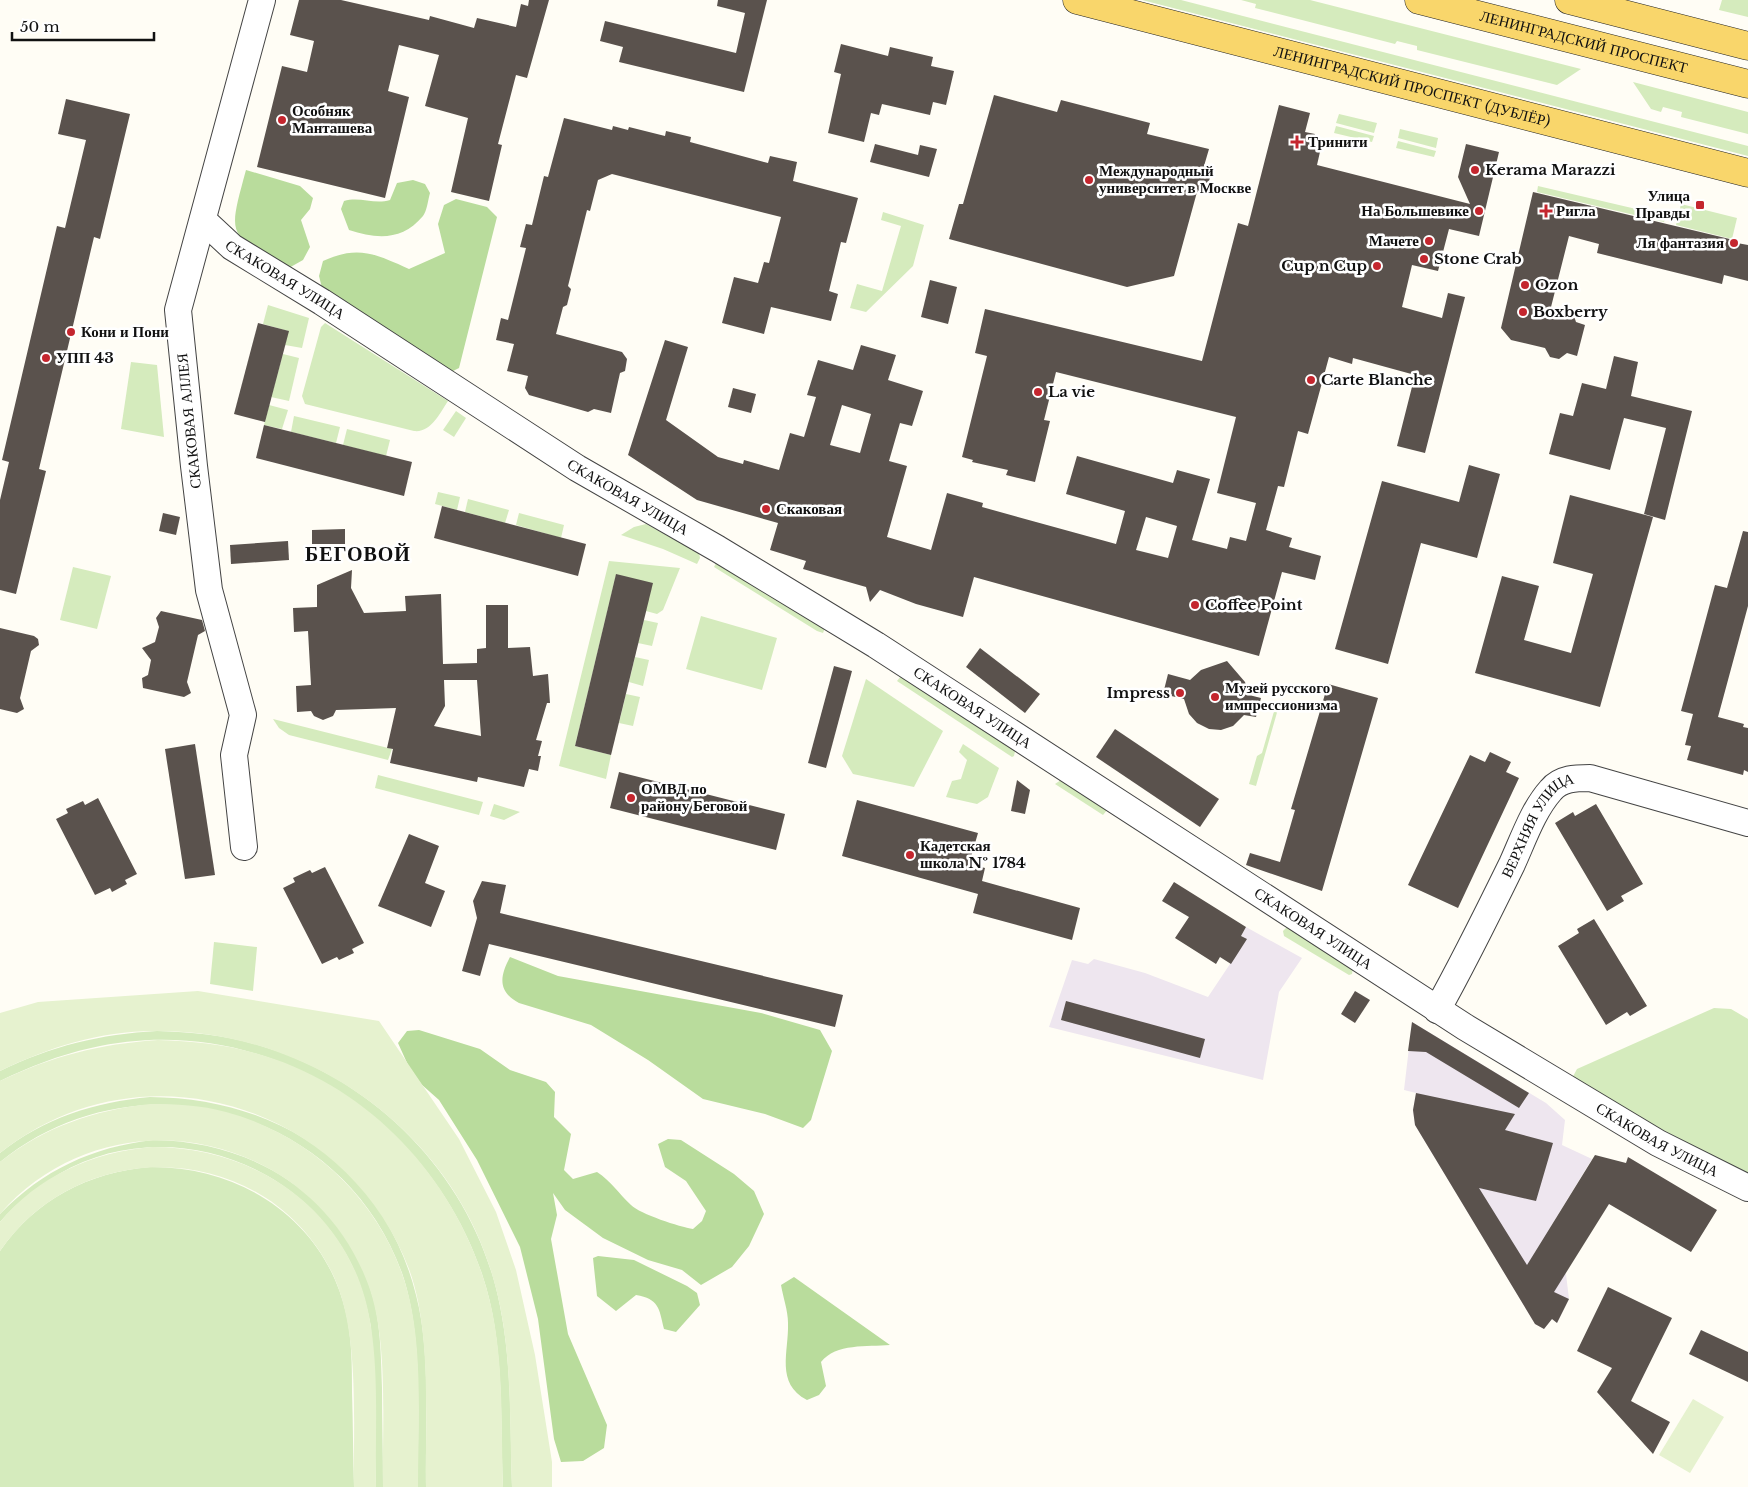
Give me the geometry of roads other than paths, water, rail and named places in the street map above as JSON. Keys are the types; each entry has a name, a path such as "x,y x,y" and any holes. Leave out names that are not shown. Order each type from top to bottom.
{"main road":[{"name":"ЛЕНИНГРАДСКИЙ ПРОСПЕКТ (ДУБЛЁР)","path":"1077,0 1748,173"},
{"name":"ЛЕНИНГРАДСКИЙ ПРОСПЕКТ","path":"1419,0 1748,84"},
{"path":"1569,0 1748,46"}],"street":[{"name":"СКАКОВАЯ АЛЛЕЯ","path":"244,847 234,755 243,715 210,590 178,324 180,297 203,220 262,0"},
{"name":"СКАКОВАЯ УЛИЦА","path":"203,220 232,247 322,302 577,468 718,549 876,645 1437,1010 1658,1143 1748,1188"},
{"name":"ВЕРХНЯЯ УЛИЦА","path":"1437,1010 1458,973 1535,815 1552,788 1563,781 1574,778 1590,778 1748,823"}],"place":[{"name":"Особняк Манташева","path":"282,120"},
{"name":"Тринити","path":"1297,142"},
{"name":"Kerama Marazzi","path":"1475,170"},
{"name":"Международный университет в Москве","path":"1089,180"},
{"name":"Улица Правды","path":"1700,205"},
{"name":"На Большевике","path":"1479,211"},
{"name":"Ригла","path":"1546,211"},
{"name":"Мачете","path":"1429,241"},
{"name":"Ля фантазия","path":"1734,243"},
{"name":"Stone Crab","path":"1424,259"},
{"name":"Cup n Cup","path":"1377,266"},
{"name":"Ozon","path":"1525,285"},
{"name":"Boxberry","path":"1523,312"},
{"name":"Кони и Пони","path":"71,332"},
{"name":"УПП 43","path":"46,358"},
{"name":"Carte Blanche","path":"1311,380"},
{"name":"La vie","path":"1038,392"},
{"name":"Скаковая","path":"766,509"},
{"name":"Coffee Point","path":"1195,605"},
{"name":"Impress","path":"1180,693"},
{"name":"Музей русского импрессионизма","path":"1215,697"},
{"name":"ОМВД по району Беговой","path":"631,798"},
{"name":"Кадетская школа № 1784","path":"910,855"}],"district":[{"name":"БЕГОВОЙ","path":"358,554"}]}
